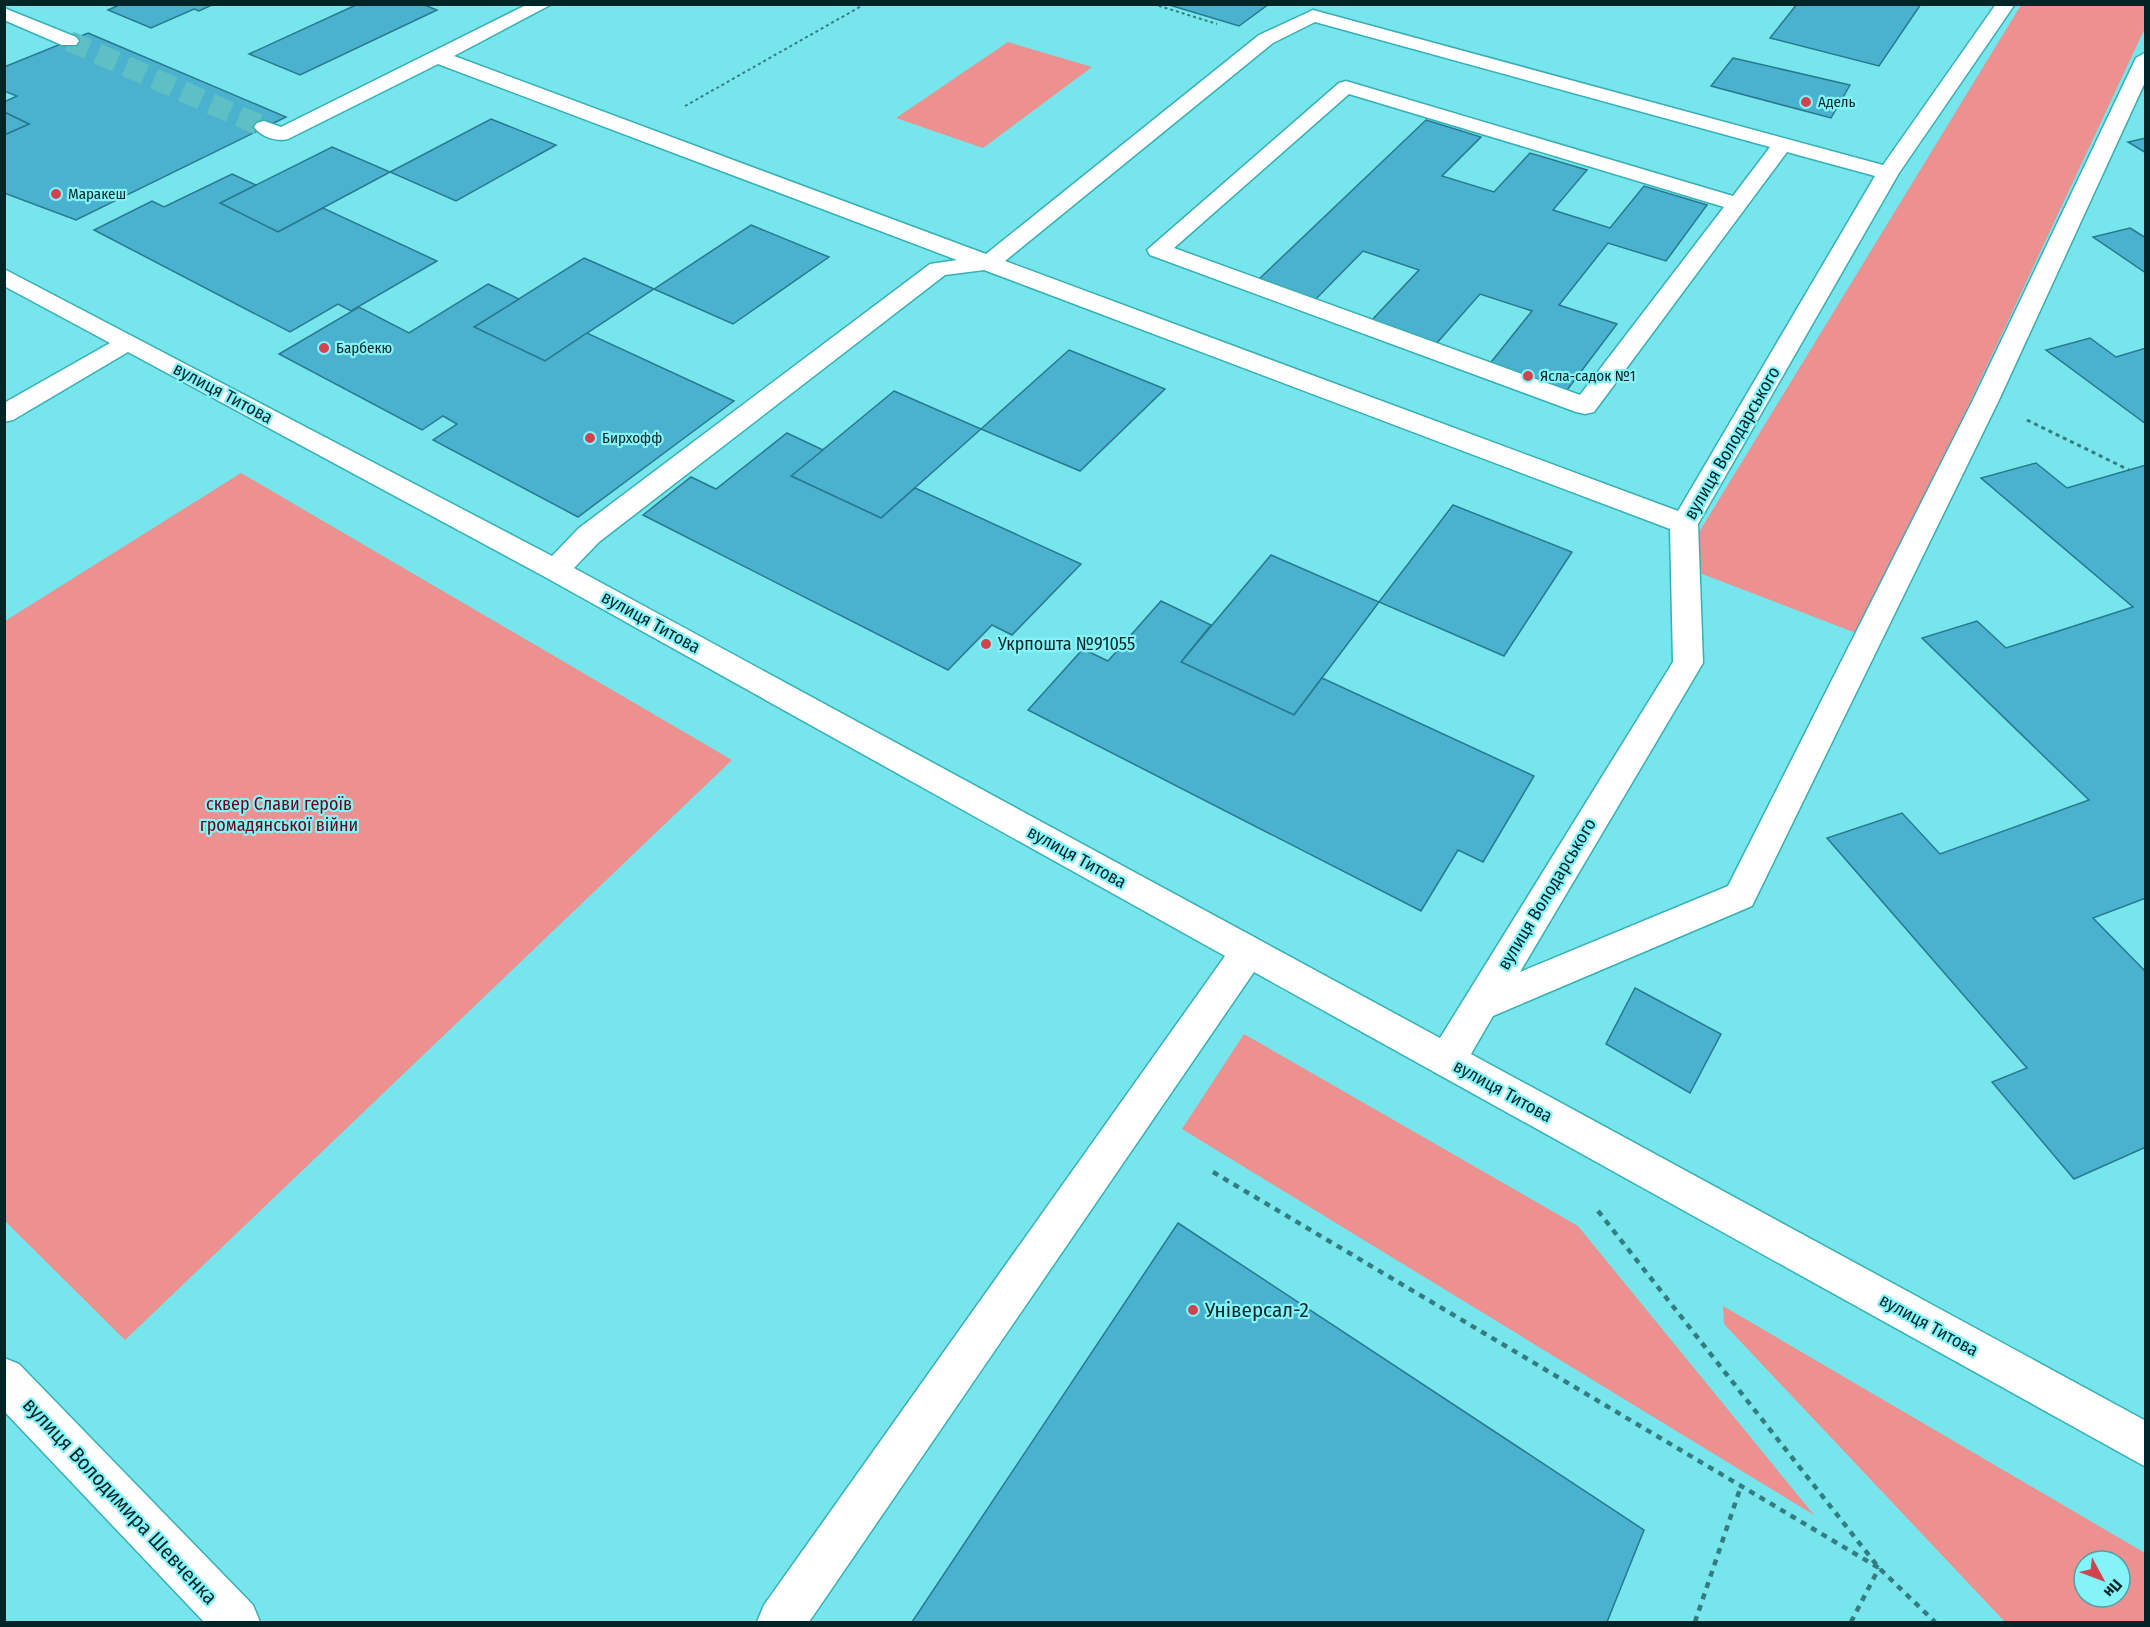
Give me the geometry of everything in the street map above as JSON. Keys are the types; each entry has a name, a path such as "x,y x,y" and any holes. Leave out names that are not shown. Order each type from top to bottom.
{"street":[{"path":"264,127 281,135 543,4"},
{"name":"вулиця Володарського","path":"1447,1060 1688,663 1684,524 1888,172 2006,4"},
{"path":"4,13 69,41"},
{"path":"555,570 589,535 938,269 990,262 1266,39 1313,16 1888,172"},
{"path":"438,57 1684,524"},
{"path":"1478,1006 1740,896 1986,400 2145,58"},
{"path":"1737,204 1346,87 1158,250 1585,406 1737,204 1782,144"},
{"name":"вулиця Титова","path":"4,276 555,570 2145,1445"},
{"path":"4,414 127,343"},
{"path":"781,1623 1250,951"},
{"name":"вулиця Володимира Шевченка","path":"4,1378 236,1623"}],"path":[{"path":"640,131 865,4"},
{"path":"1153,4 1266,39"},
{"path":"1986,400 2128,470"},
{"path":"1213,1172 1879,1568"},
{"path":"1598,1211 1879,1568 1935,1623"},
{"path":"1695,1623 1741,1486"},
{"path":"1851,1623 1879,1568"}],"green space":[{"path":"2021,5 2145,5 2145,28 1861,635 1679,565"},
{"path":"1008,42 1092,67 983,148 896,118"},
{"name":"сквер Слави героїв громадянської війни","path":"241,473 732,760 125,1340 5,1221 5,621"},
{"path":"1244,1034 1578,1226 1814,1515 1182,1129"},
{"path":"1723,1306 2145,1553 2145,1622 2005,1622 1724,1324"}],"building":[{"path":"121,4 214,4 199,11 194,9 151,28 108,10"},
{"path":"358,4 422,4 437,10 300,75 249,54"},
{"path":"1166,4 1269,4 1239,26"},
{"path":"1797,4 1921,4 1879,66 1770,38"},
{"path":"88,33 286,117 76,220 4,193 4,135 29,124 4,112 4,102 17,96 4,91 4,67"},
{"name":"Адель","path":"1733,58 1850,85 1831,118 1711,86"},
{"path":"4,112 29,124 4,135"},
{"path":"491,119 556,145 456,201 390,172"},
{"path":"1426,120 1481,137 1442,176 1494,192 1530,153 1587,170 1553,210 1610,228 1644,186 1707,205 1666,261 1608,243 1559,305 1617,324 1564,394 1488,366 1532,311 1480,294 1435,345 1371,321 1419,270 1363,251 1314,301 1258,280"},
{"path":"2146,138 2146,153 2128,142"},
{"path":"332,147 390,172 278,232 220,203"},
{"path":"232,174 256,185 220,203 278,232 323,208 437,261 351,311 338,304 290,332 94,230 152,201 164,207"},
{"path":"751,225 829,257 733,324 654,289"},
{"path":"2130,228 2146,238 2146,273 2093,237"},
{"path":"584,258 654,289 545,361 474,327"},
{"path":"488,284 519,299 474,327 545,361 587,333 734,401 578,517 433,440 457,424 443,416 422,430 279,354 359,307 409,333"},
{"path":"2090,338 2116,357 2146,348 2146,424 2046,350"},
{"path":"1069,350 1165,389 1080,471 981,429"},
{"path":"894,391 981,429 881,518 791,476"},
{"path":"787,433 823,450 791,476 881,518 915,488 1081,564 1012,635 992,625 948,670 643,515 691,477 716,489"},
{"path":"2036,463 2067,488 2146,465 2146,898 2093,918 2146,972 2146,1147 2074,1179 1992,1082 2027,1068 1827,838 1902,813 1940,854 2089,800 1922,638 1977,621 2006,648 2133,607 1981,478"},
{"path":"1453,505 1572,552 1504,656 1379,602"},
{"path":"1271,555 1379,602 1294,715 1181,662"},
{"path":"1161,601 1211,625 1181,662 1294,715 1322,678 1534,776 1483,862 1458,850 1421,911 1028,710 1083,649 1108,661"},
{"path":"1635,988 1721,1034 1690,1093 1606,1044"},
{"path":"1178,1223 1644,1530 1607,1622 912,1622"}],"tunnel":[{"path":"69,41 264,127"}],"place":[{"name":"Адель","path":"1806,102"},
{"name":"Маракеш","path":"56,194"},
{"name":"Барбекю","path":"324,348"},
{"name":"Ясла-садок №1","path":"1528,376"},
{"name":"Бирхофф","path":"590,438"},
{"name":"Укрпошта №91055","path":"986,644"},
{"name":"Універсал-2","path":"1193,1310"}]}
